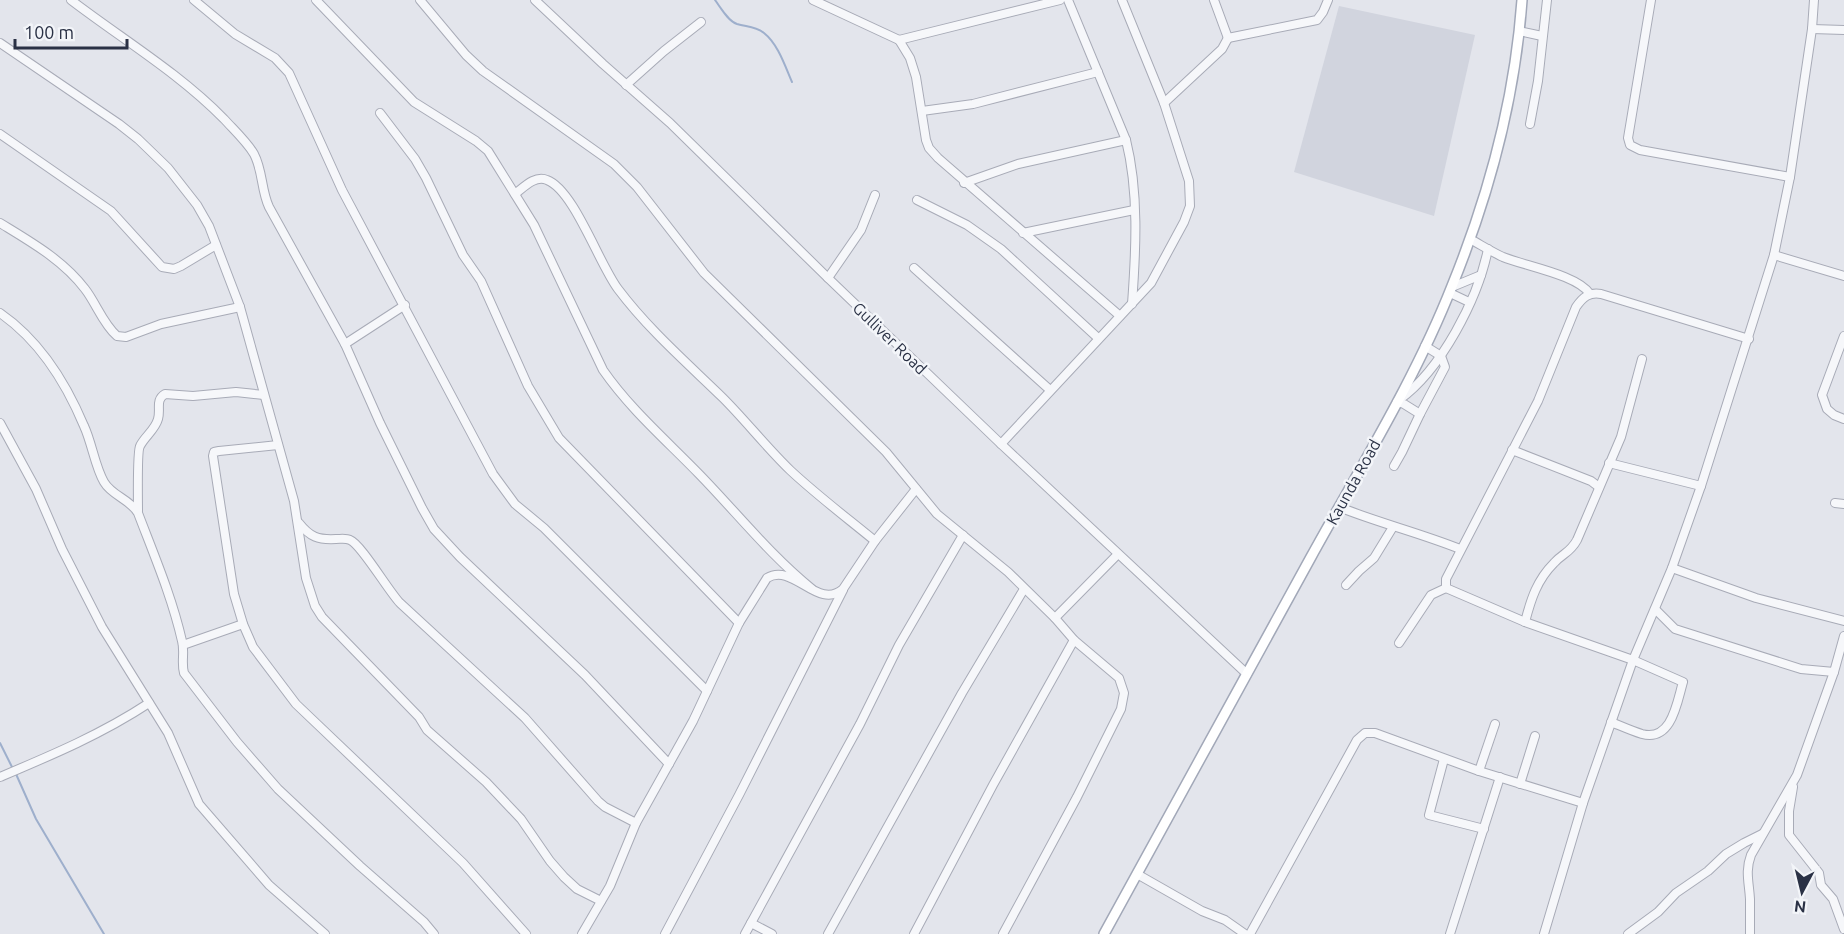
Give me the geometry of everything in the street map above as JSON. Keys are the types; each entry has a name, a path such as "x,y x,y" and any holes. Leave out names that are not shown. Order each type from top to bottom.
{"main road":[{"name":"Kaunda Road","path":"1104,934 1397,402 1451,290 1482,203 1506,115 1520,31 1522,0"}],"street":[{"path":"71,0 188,85 231,127 253,153 259,165 263,190 269,207 345,344 380,423 434,529 460,557 585,675 669,764"},
{"path":"194,0 235,34 275,58 290,73 342,190 493,474 515,504 544,528 707,691"},
{"path":"316,0 414,102 483,146 534,225 603,370 615,387 630,406 701,476 773,555 812,589"},
{"path":"420,0 466,55 483,71 620,169 637,187 704,273 886,452 937,514 993,559 1055,618 1074,640 1119,678 1123,701 1077,798 1003,934"},
{"name":"Gulliver Road","path":"535,0 670,123 1000,444 1247,674"},
{"path":"813,0 899,40 913,68 929,148 964,183 1120,316"},
{"path":"899,40 1060,0"},
{"path":"1068,0 1125,140 1133,177 1132,304"},
{"path":"1000,444 1151,283 1184,222 1190,206 1189,181 1164,103 1122,0"},
{"path":"1164,103 1222,49 1228,38 1214,0"},
{"path":"1228,38 1317,20 1328,0"},
{"path":"1530,124 1538,81 1547,0 1539,0"},
{"path":"1651,0 1628,138 1630,145 1640,150 1790,177"},
{"path":"1544,934 1583,803 1633,660 1672,568 1701,486 1774,255 1790,177 1812,29 1814,0"},
{"path":"626,85 663,51 701,22"},
{"path":"1812,29 1844,30"},
{"path":"1520,31 1542,36"},
{"path":"0,43 110,117 138,139 168,168 197,205 209,226 240,307 294,501 306,578 315,606 322,617 418,717 427,730 486,782 521,819 564,877 577,889 601,901"},
{"path":"922,111 973,104 1098,72"},
{"path":"380,113 415,159 426,178 463,255 481,281 528,386 559,438 739,623"},
{"path":"0,134 111,211 162,267 174,269 216,245"},
{"path":"964,183 1018,164 1125,140"},
{"path":"515,194 538,179 547,180 556,186 575,210 603,266 617,288 639,315 743,418 789,469 830,506 875,541"},
{"path":"828,279 861,230 875,195"},
{"path":"917,200 967,225 1001,249 1098,338"},
{"path":"1023,233 1134,210"},
{"path":"0,223 45,251 71,272 86,289 117,336 126,337 161,324 240,307"},
{"path":"1470,239 1512,261 1550,272 1582,286 1590,294"},
{"path":"1397,402 1412,391 1452,340 1481,275 1488,249"},
{"path":"1774,255 1844,276"},
{"path":"914,268 1050,390"},
{"path":"1469,302 1451,290 1481,275"},
{"path":"1446,588 1446,579 1460,549 1547,381 1576,307 1590,294 1601,294 1749,339"},
{"path":"345,344 405,305"},
{"path":"0,313 51,363 84,426 104,483 134,506 138,513 174,608 183,645 184,673 263,772 295,806 424,922 434,934"},
{"path":"1844,336 1822,395 1827,409 1834,415 1844,418"},
{"path":"1394,466 1445,367 1441,356 1425,346"},
{"path":"1525,622 1530,600 1537,585 1556,560 1572,548 1621,437 1642,359"},
{"path":"138,513 139,448 156,425 161,396 236,392 264,395"},
{"path":"1397,402 1420,414"},
{"path":"0,423 36,489 62,549 102,627 168,733 199,804 269,885 325,934"},
{"path":"278,445 219,451 214,452 213,456 234,594 253,647 296,704 463,863 526,934"},
{"path":"1512,450 1591,481 1599,487"},
{"path":"1609,463 1701,486"},
{"path":"665,934 739,795 843,589 875,541 916,489"},
{"path":"1835,503 1844,504"},
{"path":"1339,507 1394,527 1420,533 1460,549"},
{"path":"298,522 313,537 326,540 345,539 355,543 391,594 400,603 525,718 605,807 636,823"},
{"path":"1346,585 1374,558 1394,527"},
{"path":"745,934 860,724 899,645 963,535"},
{"path":"1055,618 1118,555"},
{"path":"1672,568 1756,598 1844,621"},
{"path":"582,934 610,886 636,823 707,691 739,623 767,578 772,575 785,575 828,596 837,594 843,589"},
{"path":"1399,643 1431,595 1446,588 1525,622 1633,660 1683,682 1670,724 1663,731 1645,735 1611,722"},
{"path":"828,934 962,693 1024,589"},
{"path":"1655,609 1676,629 1801,669 1834,672"},
{"path":"183,645 243,624"},
{"path":"1844,636 1834,672 1797,775 1789,811 1790,835 1819,873 1821,885 1833,899 1844,929"},
{"path":"914,934 993,784 1074,640"},
{"path":"0,777 66,749 118,723 149,703"},
{"path":"1479,771 1495,724"},
{"path":"1250,934 1357,740 1365,733 1376,733 1479,771 1583,803"},
{"path":"1520,783 1535,736"},
{"path":"1444,759 1429,815 1484,829"},
{"path":"1748,932 1750,897 1746,876 1747,865 1762,834 1797,775"},
{"path":"1450,934 1500,777"},
{"path":"1628,934 1658,912 1676,893 1708,871 1726,854 1762,834"},
{"path":"1137,874 1202,911 1235,926 1245,934"},
{"path":"751,923 772,934"}],"shaded area":[{"path":"1339,6 1475,35 1434,216 1294,172"}],"waterway":[{"path":"715,0 731,20 737,24 757,29 769,38 781,56 792,82"},
{"path":"0,743 13,769"},
{"path":"16,774 36,819 104,934"}]}
